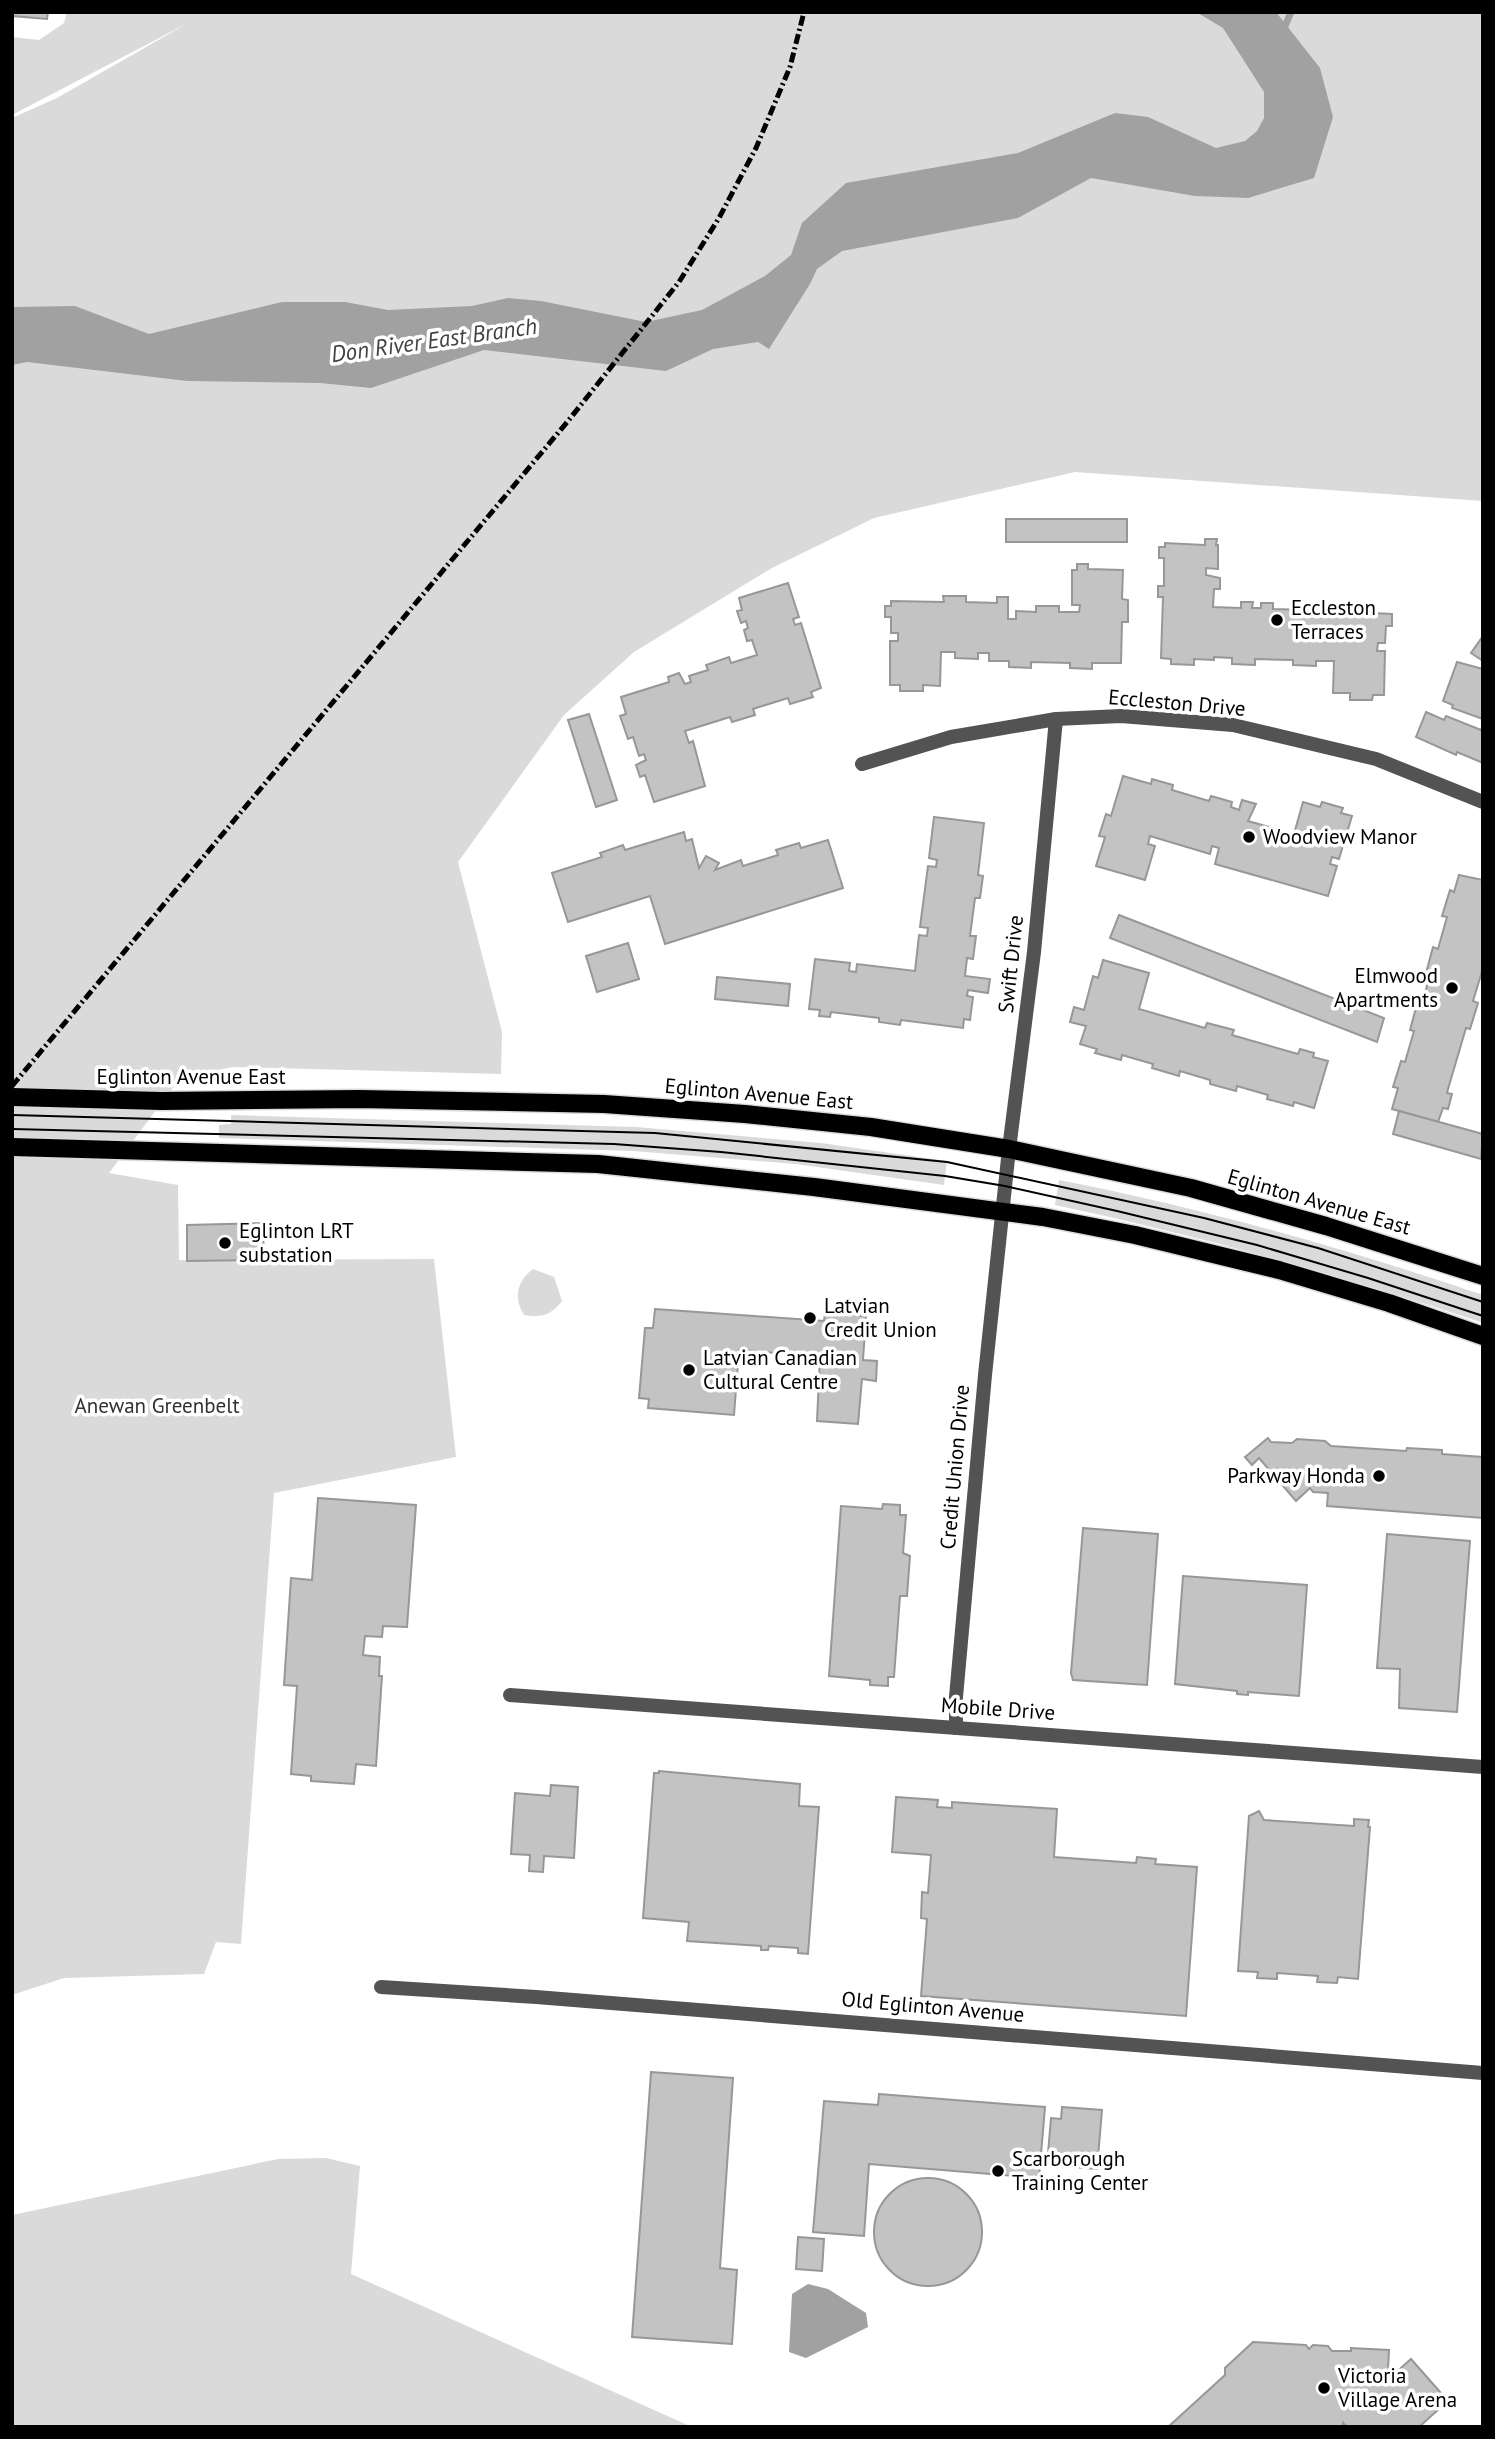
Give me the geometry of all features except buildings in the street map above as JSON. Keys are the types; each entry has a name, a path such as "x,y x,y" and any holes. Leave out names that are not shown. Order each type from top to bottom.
{"main road":[{"name":"Eglinton Avenue East","path":"12,1097 160,1101 360,1099 604,1104 871,1126 1009,1149 1203,1192 1326,1226 1483,1276"},
{"path":"12,1147 598,1164 814,1186 1003,1212 1135,1235 1279,1270 1389,1303 1483,1336"}],"street":[{"name":"Eccleston Drive","path":"862,764 951,737 1056,719 1121,716 1233,725 1376,760 1483,802"},
{"name":"Swift Drive","path":"1003,1212 1032,965 1056,719"},
{"name":"Credit Union Drive","path":"956,1728 956,1697 969,1548 1003,1212"},
{"name":"Mobile Drive","path":"510,1695 1483,1767"},
{"name":"Old Eglinton Avenue","path":"381,1987 1483,2073"}],"green space":[{"name":"Anewan Greenbelt","path":"67,12 1483,12 1483,501 1075,472 874,518 772,568 634,652 564,715 458,862 502,1032 501,1074 233,1067 180,1078 109,1173 178,1185 179,1260 434,1259 456,1457 274,1493 241,1944 216,1942 204,1974 64,1978 12,1995 12,118 57,98 188,23 12,115 12,37 39,40 64,23"},
{"path":"231,1115 636,1127 821,1143 947,1161 944,1185 796,1164 633,1151 219,1138 219,1125 231,1124"},
{"path":"1059,1180 1273,1230 1483,1295 1483,1323 1270,1258 1055,1205"},
{"path":"533,1269 554,1277 562,1301 554,1310 541,1316 524,1315 519,1302 520,1284"},
{"path":"326,2158 360,2166 351,2274 692,2427 12,2427 12,2215 278,2159"}],"water":[{"name":"Don River East Branch","path":"1196,12 1276,12 1320,68 1333,117 1314,178 1248,198 1195,196 1091,178 1018,218 842,251 817,269 769,349 758,342 713,349 666,371 484,350 371,388 320,383 187,381 27,362 12,365 12,307 75,306 149,334 282,302 345,302 388,310 472,306 508,298 541,301 646,322 702,310 765,276 791,255 802,223 846,183 1018,153 1115,113 1148,117 1216,148 1245,141 1257,131 1264,118 1264,92 1223,28"},
{"path":"808,2284 828,2289 866,2313 868,2327 806,2358 789,2352 792,2294"}],"waterway":[{"path":"1283,31 1291,12"}],"tram line":[{"path":"12,1115 655,1133 947,1162 1204,1218 1318,1248 1483,1302"},
{"path":"12,1129 614,1144 721,1152 945,1176 1005,1186 1257,1245 1483,1316"}],"railway":[{"path":"12,1086 568,421 679,282 719,218 756,148 790,67 804,12"}],"place":[{"name":"Eccleston Terraces","path":"1277,620"},
{"name":"Woodview Manor","path":"1249,837"},
{"name":"Elmwood Apartments","path":"1452,988"},
{"name":"Eglinton LRT substation","path":"225,1243"},
{"name":"Latvian Credit Union","path":"810,1318"},
{"name":"Latvian Canadian Cultural Centre","path":"689,1370"},
{"name":"Parkway Honda","path":"1379,1476"},
{"name":"Scarborough Training Center","path":"998,2171"},
{"name":"Victoria Village Arena","path":"1324,2388"}]}
